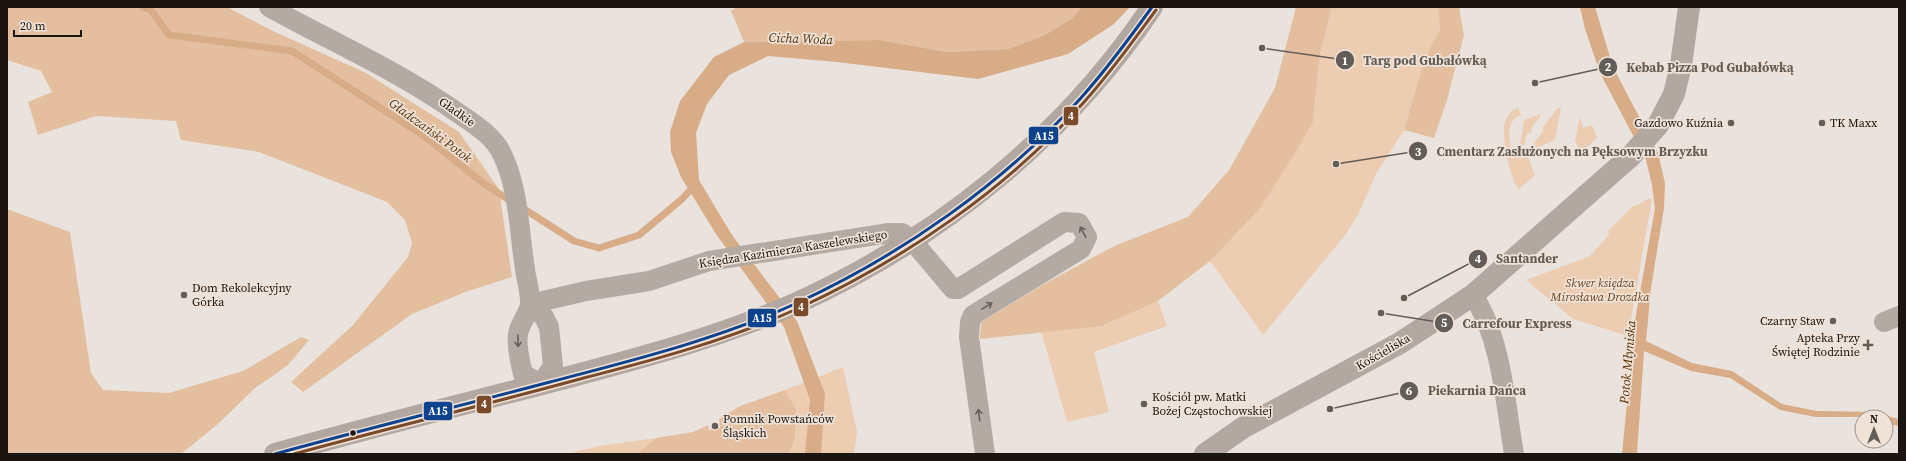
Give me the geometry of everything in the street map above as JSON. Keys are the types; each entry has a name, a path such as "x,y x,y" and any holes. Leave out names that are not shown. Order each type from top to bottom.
{"street":[{"name":"Gładkie","path":"268,7 361,54 426,90 477,126 493,140 502,152 510,172 530,304"},
{"path":"275,454 649,355 730,330 795,304 866,269 933,227 978,194 1020,157 1067,112 1103,71 1152,7"},
{"name":"Kościeliska","path":"1205,454 1244,427 1400,343 1472,295 1631,156 1653,132 1667,111 1678,83 1688,7"},
{"name":"Księdza Kazimierza Kaszelewskiego","path":"530,304 586,291 649,281 709,261 782,251 874,234 902,233 910,238 953,289 958,289 1064,222 1079,223 1087,237 1081,250 973,315 970,322 969,337 985,454"},
{"path":"1472,295 1487,320 1494,340 1514,454"},
{"path":"530,304 544,317 549,327 553,366 541,384 523,374 519,358 518,331 530,304"}],"green space":[{"path":"1332,7 1438,7 1440,30 1430,47 1420,74 1404,130 1376,174 1358,215 1346,234 1263,335 1210,261 1259,210 1313,122 1320,54"},
{"path":"1518,108 1521,115 1515,118 1509,133 1512,155 1519,155 1520,153 1527,154 1535,175 1519,189 1512,177 1504,133 1504,124 1506,120 1512,110"},
{"path":"1558,108 1561,108 1555,140 1536,148 1534,143 1544,130 1542,128"},
{"path":"1540,114 1540,117 1533,125 1531,133 1527,134 1524,145 1520,145 1524,120"},
{"path":"1580,117 1583,128 1592,125 1597,138 1580,153 1575,140"},
{"name":"Skwer księdza Mirosława Drozdka","path":"1648,199 1652,199 1628,336 1573,319 1526,280 1590,256 1609,235 1608,231 1634,205 1636,206"},
{"path":"1158,301 1167,326 1094,352 1109,412 1067,422 1041,331 1102,326"},
{"path":"843,367 857,432 854,454 789,454 795,439 796,409 785,390"},
{"path":"656,438 637,454 570,453 599,446"}],"shaded area":[{"path":"7,7 227,7 271,30 366,73 459,132 499,189 512,277 468,291 412,314 303,392 291,382 353,325 408,257 412,243 405,220 387,202 259,152 181,140 176,121 96,116 38,135 28,102 52,92 41,71 7,60"},
{"path":"737,7 1082,7 1071,19 1045,35 1008,49 947,52 880,40 744,42 731,11"},
{"path":"1082,7 1130,7 1114,24 1068,54 978,79 837,62 768,56 729,75 707,104 696,133 699,180 732,235 797,321 825,394 821,454 805,454 810,400 784,327 716,234 681,177 671,152 670,132 680,101 714,57 744,42 880,40 947,52 1008,49 1045,35 1071,19"},
{"path":"1296,7 1332,7 1320,54 1313,122 1259,210 1210,261 1158,301 1102,326 980,339 981,322 1044,284 1114,246 1188,217 1229,170 1275,88"},
{"path":"1438,7 1459,7 1464,35 1447,100 1434,138 1404,130 1420,74 1430,47 1440,30"},
{"path":"1580,7 1595,7 1613,67 1658,153 1665,183 1664,208 1651,288 1646,341 1692,363 1732,371 1782,404 1817,411 1854,412 1854,417 1816,417 1780,410 1730,378 1691,371 1644,351 1637,454 1622,454 1635,320 1655,209 1652,185 1646,160 1600,73 1585,29"},
{"path":"7,209 70,232 91,373 103,390 169,393 243,371 301,337 309,340 288,365 254,389 218,424 181,454 7,454"},
{"path":"785,390 796,409 795,439 789,454 637,454 656,438 693,432 708,425 709,430 720,428 719,419 738,407"},
{"path":"1894,418 1899,419 1899,426 1894,425"}],"waterway":[{"name":"Gładczański Potok","path":"143,7 151,10 169,35 292,51 424,136 483,183 512,202"},
{"name":"Gładczański Potok","path":"521,207 574,241 599,248 639,235 682,199 694,186"}],"transit line":[{"name":"A15","path":"275,454 676,348 767,316 836,284 875,263 949,215 1017,160 1050,130 1080,99 1099,77 1152,7"},
{"name":"4","path":"294,454 663,357 746,330 799,308 839,289 916,244 988,192 1022,164 1055,133 1095,90 1156,10"}],"place":[{"name":"Targ pod Gubałówką","path":"1262,48"},
{"name":"Kebab Pizza Pod Gubałówką","path":"1535,83"},
{"name":"Gazdowo Kuźnia","path":"1731,123"},
{"name":"TK Maxx","path":"1822,123"},
{"name":"Cmentarz Zasłużonych na Pęksowym Brzyzku","path":"1336,164"},
{"name":"Dom Rekolekcyjny Górka","path":"184,295"},
{"name":"Santander","path":"1404,298"},
{"name":"Carrefour Express","path":"1381,313"},
{"name":"Czarny Staw","path":"1833,321"},
{"name":"Apteka Przy Świętej Rodzinie","path":"1868,345"},
{"name":"Kościół pw. Matki Bożej Częstochowskiej","path":"1144,404"},
{"name":"Piekarnia Dańca","path":"1330,409"},
{"name":"Pomnik Powstańców Śląskich","path":"715,426"}],"water label":[{"name":"Cicha Woda","path":"801,38"},
{"name":"Potok Młyniska","path":"1627,362"}]}
